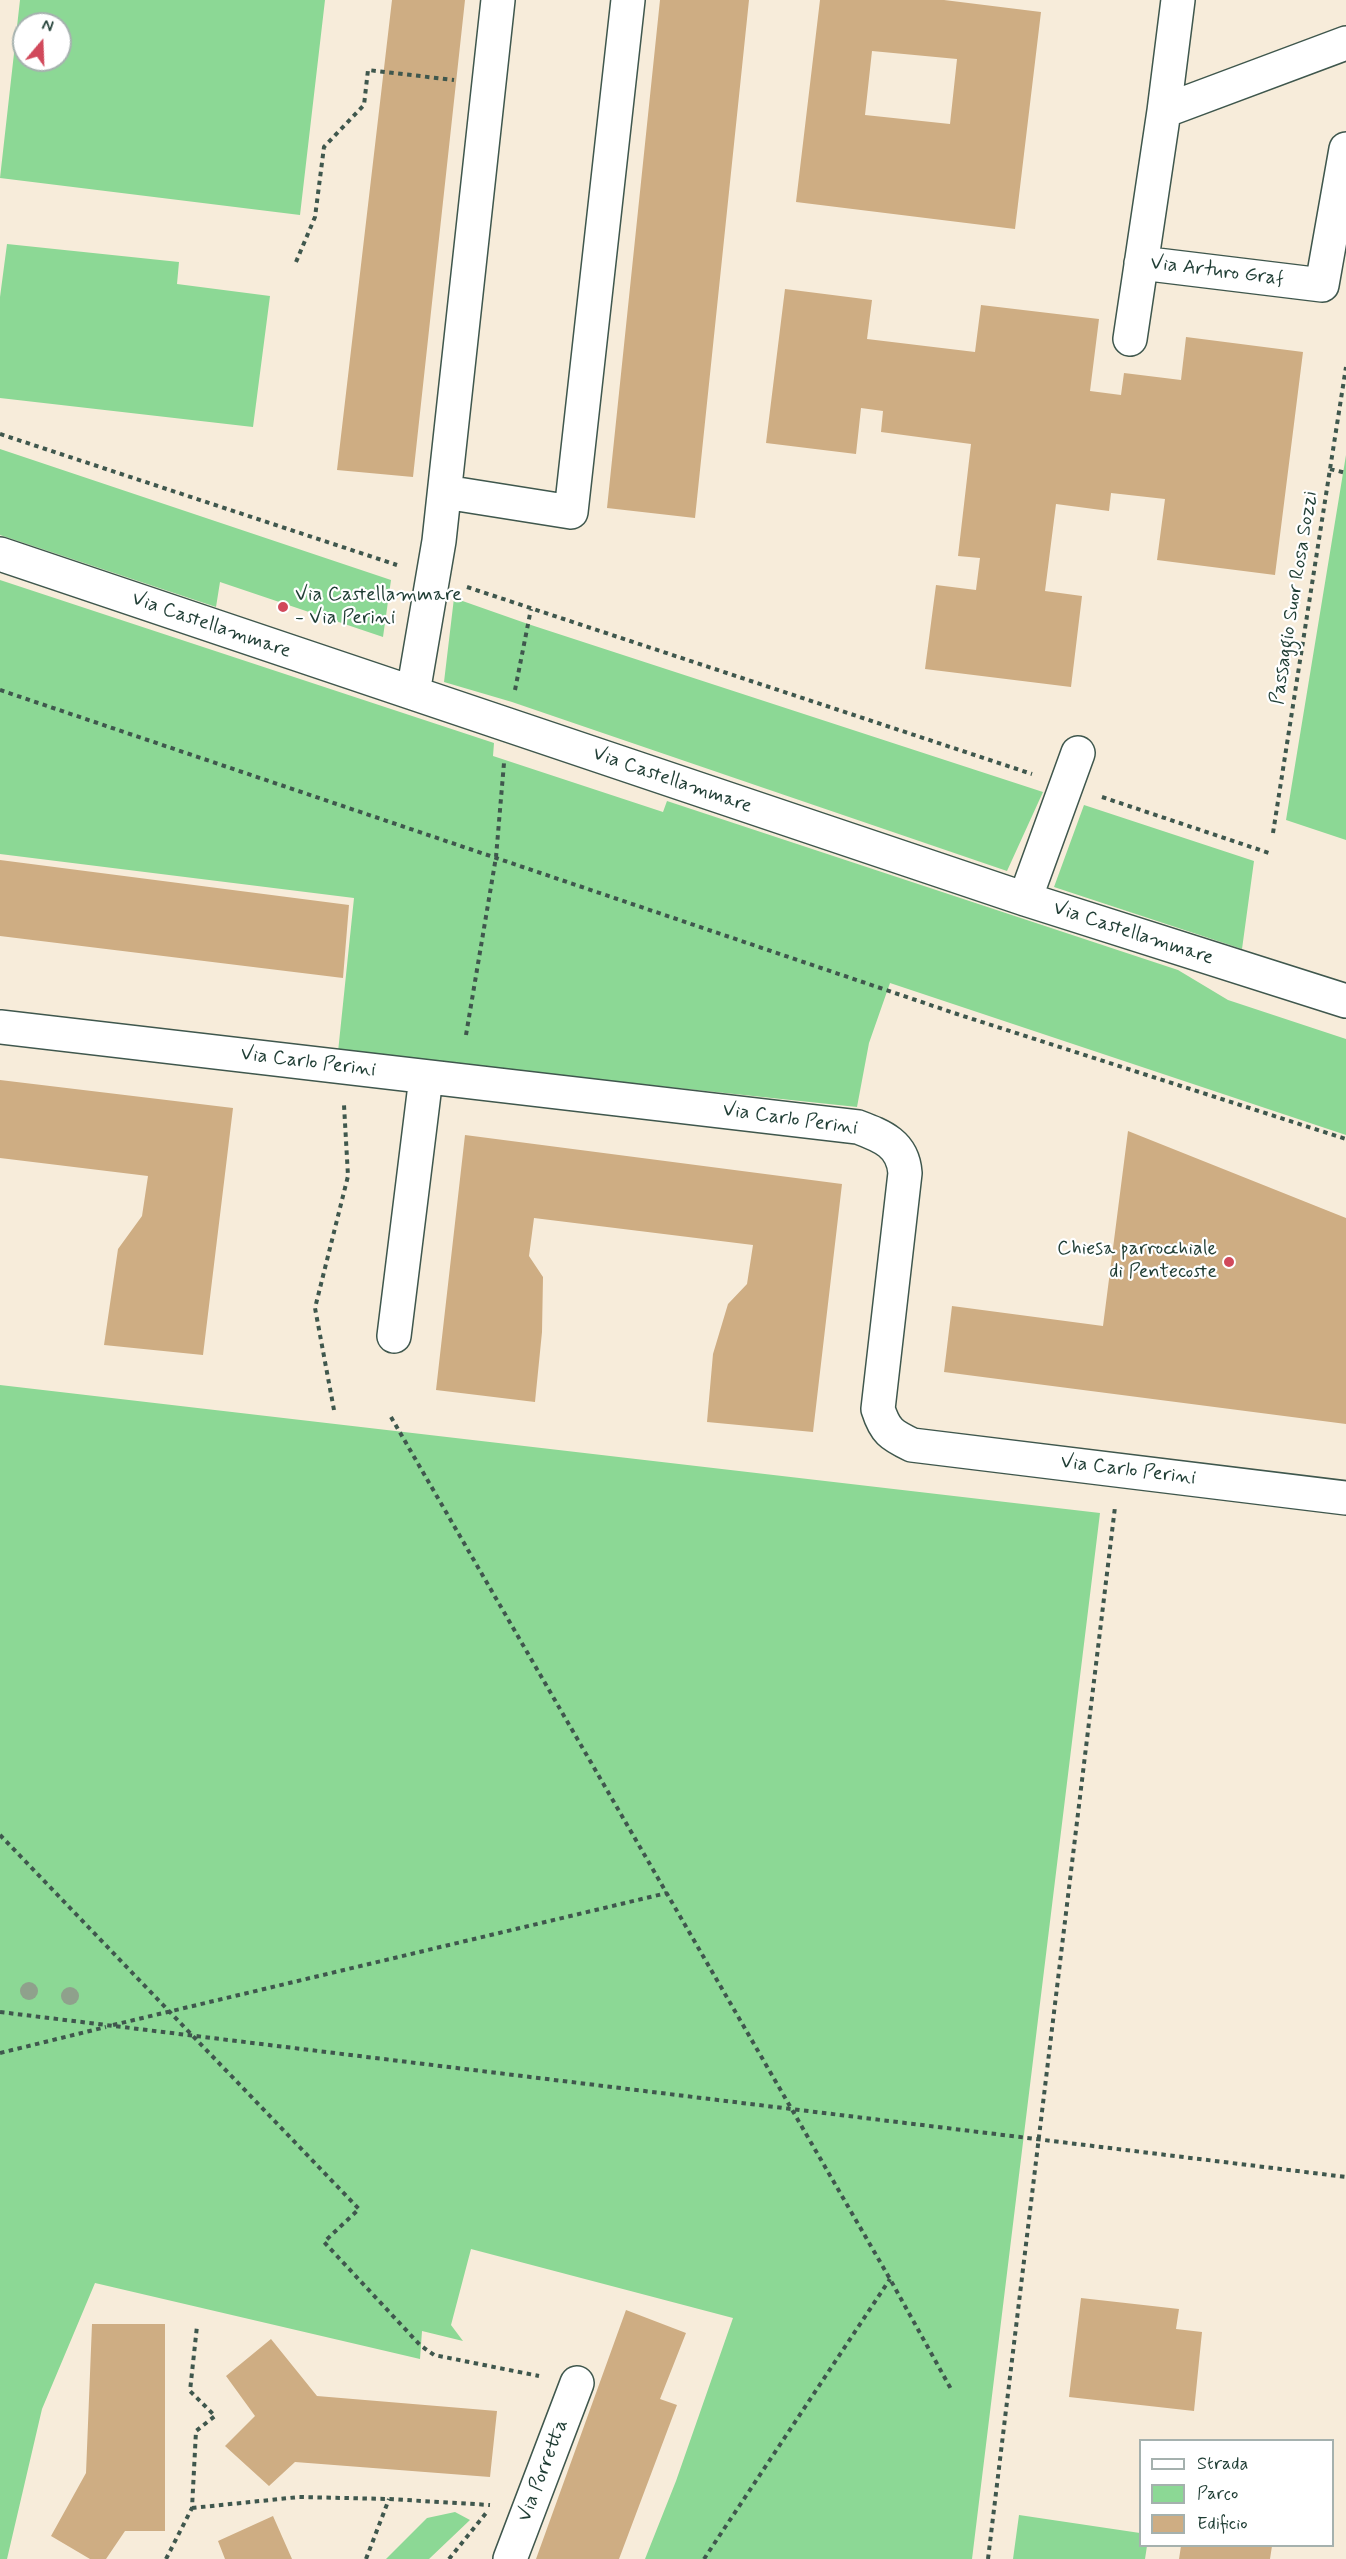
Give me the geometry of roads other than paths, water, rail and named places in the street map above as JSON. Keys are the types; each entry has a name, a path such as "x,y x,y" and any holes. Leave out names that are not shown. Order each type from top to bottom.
{"street":[{"path":"413,693 439,541 498,0"},
{"path":"445,492 571,512 628,0"},
{"name":"Via Arturo Graf","path":"1178,0 1141,263 1322,285 1346,149"},
{"path":"1164,111 1346,43"},
{"path":"1130,339 1141,263"},
{"name":"Via Castellammare","path":"0,554 1025,899 1346,1002"},
{"path":"1025,899 1078,753"},
{"name":"Via Carlo Perini","path":"0,1027 858,1127 880,1135 896,1146 904,1161 905,1173 878,1409 884,1427 897,1438 912,1444 1346,1498"},
{"path":"394,1336 426,1077"},
{"name":"Via Porretta","path":"515,2548 577,2383"}],"place":[{"name":"Via Castellammare - Via Perini","path":"283,607"},
{"name":"Chiesa parrocchiale di Pentecoste","path":"1229,1262"}]}
